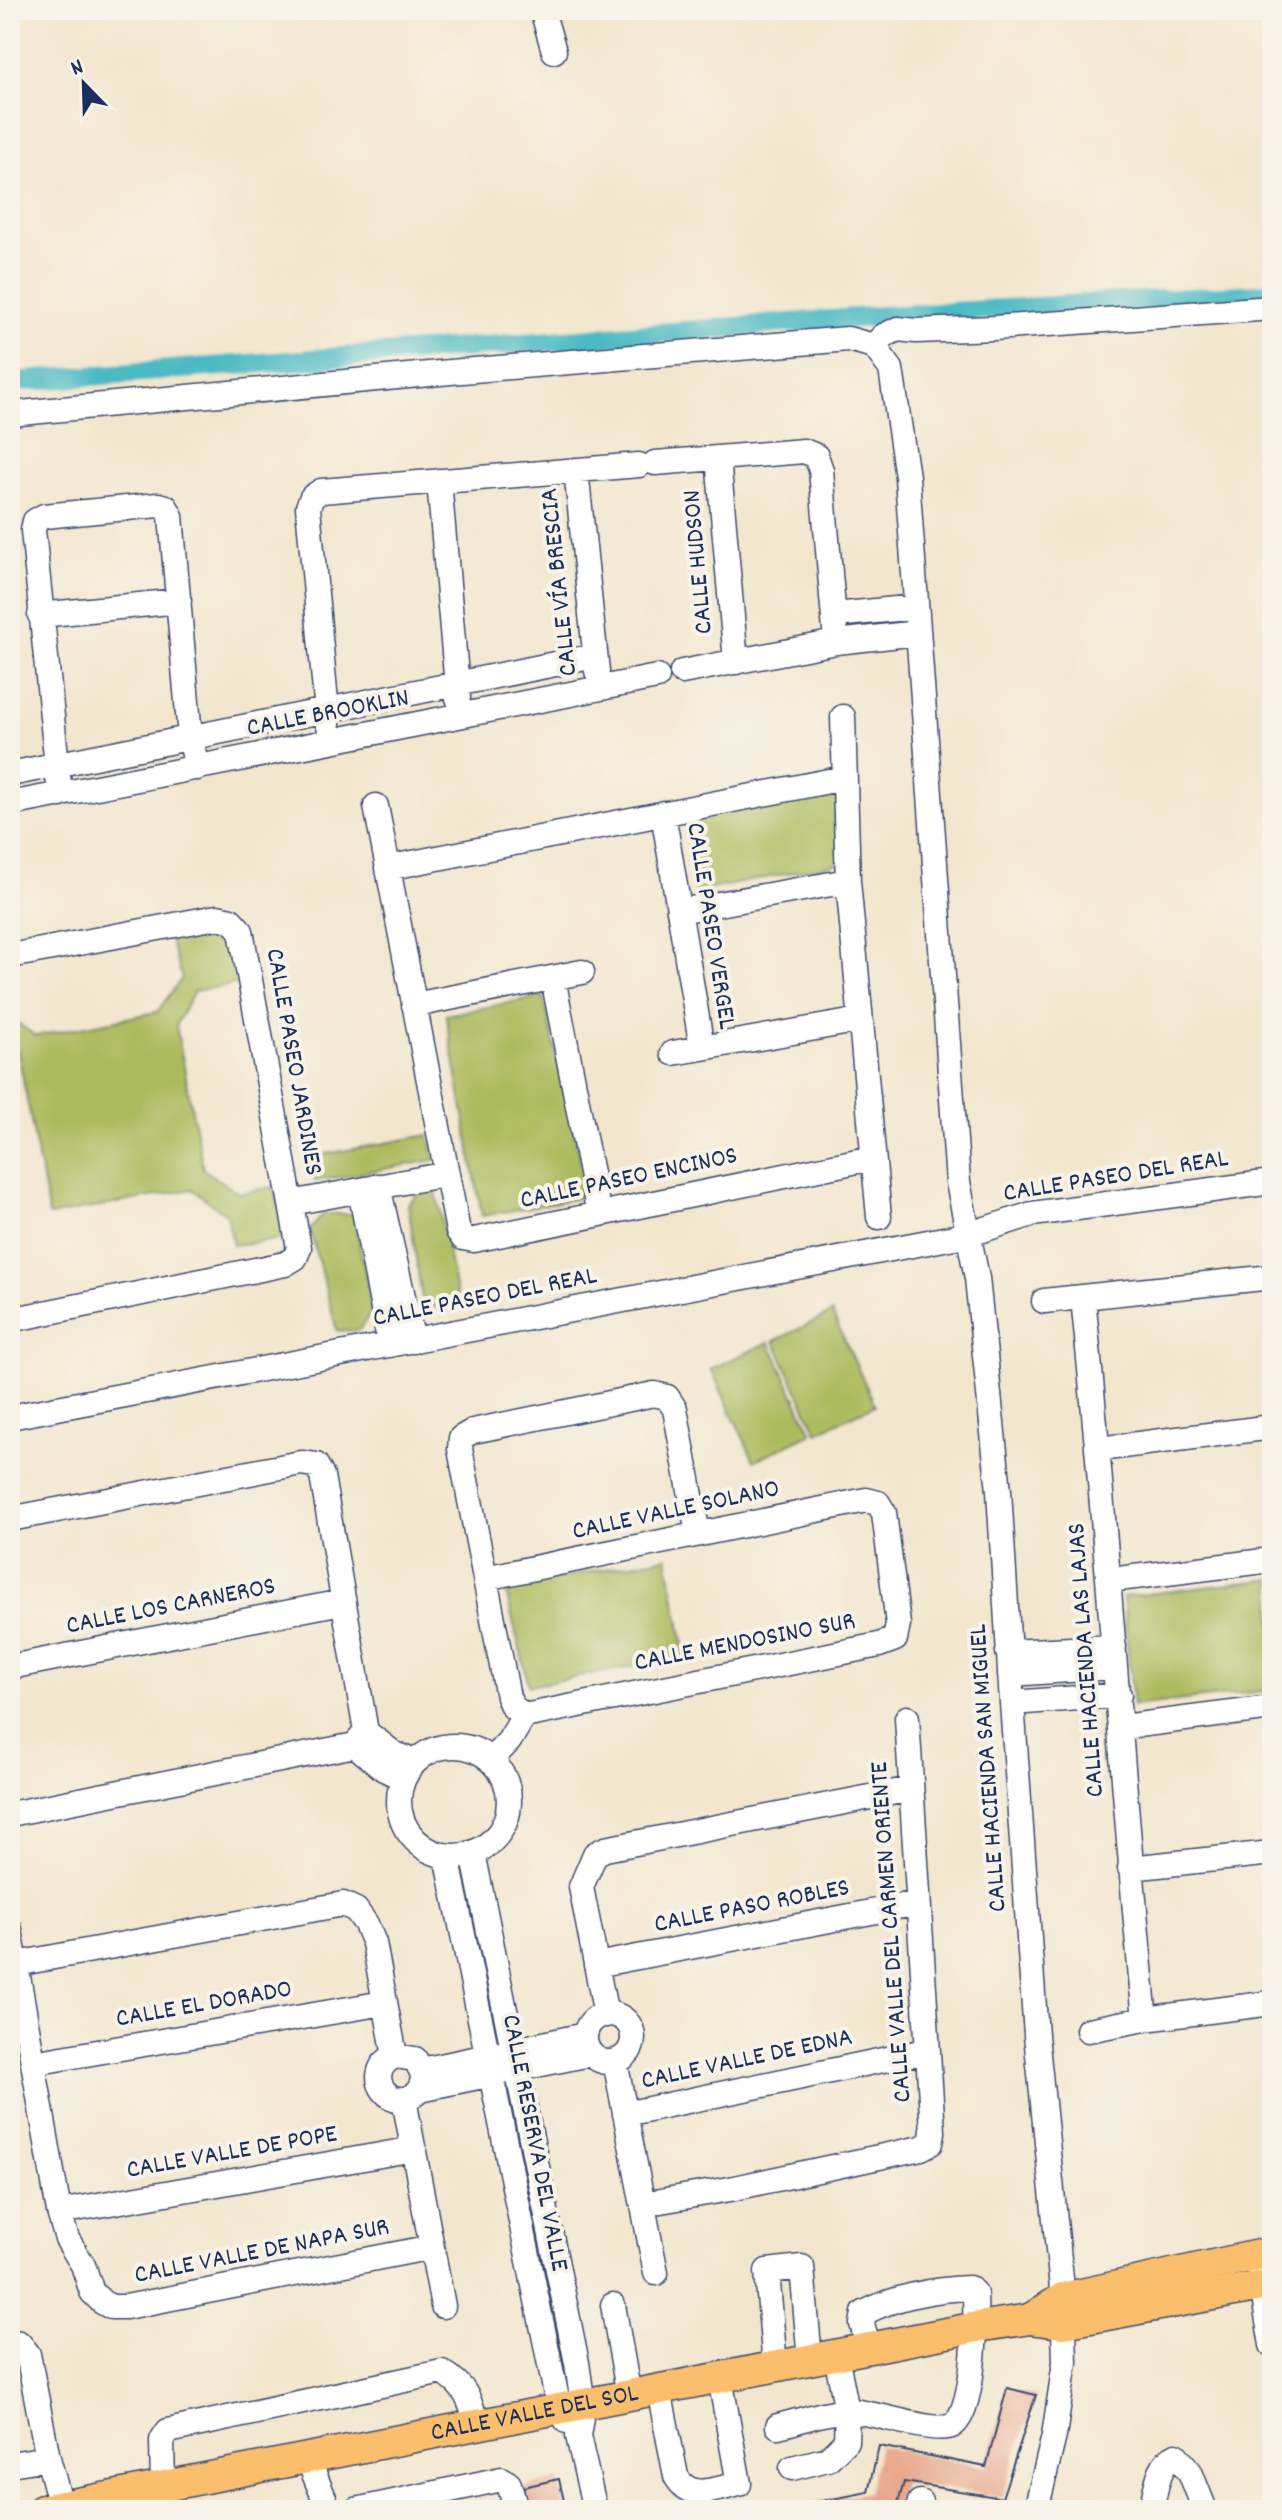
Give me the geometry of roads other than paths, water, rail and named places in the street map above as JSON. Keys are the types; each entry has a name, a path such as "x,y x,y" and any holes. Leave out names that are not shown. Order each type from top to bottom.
{"main road":[{"name":"CALLE VALLE DEL SOL","path":"51,2508 1030,2319 1264,2254"},
{"name":"CALLE VALLE DEL SOL","path":"1064,2310 1267,2285"}],"street":[{"path":"542,10 554,51"},
{"path":"10,414 832,340 848,339 874,346 883,336 898,329 994,328 1272,308"},
{"name":"CALLE HACIENDA SAN MIGUEL","path":"874,346 891,369 907,477 958,1182 970,1234 999,1491 1036,2035 1064,2310 1065,2362 1054,2436 1036,2510"},
{"name":"CALLE HUDSON","path":"647,464 804,451 816,456 821,470 835,615"},
{"name":"CALLE HUDSON","path":"718,458 736,662"},
{"name":"CALLE VÍA BRESCIA","path":"330,742 308,507 312,497 321,491 647,464"},
{"name":"CALLE VÍA BRESCIA","path":"576,470 599,689"},
{"path":"439,481 460,717"},
{"path":"60,795 33,530 35,521 44,516 158,505 166,507 171,516 190,737 197,768"},
{"path":"40,615 179,601"},
{"path":"836,642 835,615 916,607"},
{"path":"682,672 836,642 918,633"},
{"name":"CALLE BROOKLIN","path":"10,774 595,656"},
{"name":"CALLE BROOKLIN","path":"10,804 657,677"},
{"path":"843,717 848,881 879,1217"},
{"path":"387,868 844,778"},
{"name":"CALLE PASEO ENCINOS","path":"376,806 458,1231 463,1238 474,1240 872,1158"},
{"name":"CALLE PASEO VERGEL","path":"663,813 702,1048"},
{"path":"679,911 848,881"},
{"name":"CALLE PASEO JARDINES","path":"10,956 217,917 231,920 241,931 299,1248 295,1258 285,1264 10,1320"},
{"path":"414,1005 582,972"},
{"path":"553,978 599,1214"},
{"name":"CALLE PASEO VERGEL","path":"673,1053 861,1020"},
{"path":"401,1343 369,1188 447,1174"},
{"name":"CALLE PASEO DEL REAL","path":"10,1417 970,1234 1032,1214 1272,1182"},
{"name":"CALLE PASEO JARDINES","path":"291,1203 369,1188"},
{"path":"1044,1301 1272,1277"},
{"name":"CALLE HACIENDA LAS LAJAS","path":"1083,1298 1099,1449 1122,1727 1130,1868 1145,2019"},
{"path":"484,1755 509,1741 518,1711 485,1578 460,1449 461,1438 473,1431 593,1406 654,1394 667,1397 675,1409 698,1534"},
{"path":"1099,1449 1272,1427"},
{"path":"10,1519 301,1463 316,1465 322,1476 361,1739"},
{"name":"CALLE VALLE SOLANO","path":"485,1578 866,1500 878,1503"},
{"name":"CALLE MENDOSINO SUR","path":"518,1711 879,1645 895,1639 898,1624 884,1513 878,1503"},
{"path":"1110,1580 1272,1560"},
{"name":"CALLE LOS CARNEROS","path":"10,1667 342,1602"},
{"path":"1009,1663 1114,1657"},
{"path":"1012,1703 1119,1695"},
{"path":"1122,1727 1272,1708"},
{"name":"CALLE VALLE DEL CARMEN ORIENTE","path":"643,2204 759,2183 921,2148 931,2143 907,1718"},
{"path":"10,1814 361,1739 393,1753 409,1770"},
{"path":"445,1746 461,1746 484,1755 506,1781 510,1806 505,1823 496,1837 483,1849 473,1853 447,1856 416,1842 405,1827 400,1810 400,1792 409,1770 429,1752 445,1746"},
{"path":"606,2015 581,1887 595,1854 605,1849 911,1789"},
{"name":"CALLE RESERVA DEL VALLE","path":"473,1853 515,2060 571,2407"},
{"path":"1130,1868 1272,1853"},
{"name":"CALLE RESERVA DEL VALLE","path":"447,1856 490,2065 595,2510"},
{"name":"CALLE PASO ROBLES","path":"596,1965 918,1903"},
{"path":"16,1964 343,1904 356,1910 374,1943 395,2056"},
{"path":"10,1930 59,2212"},
{"name":"CALLE EL DORADO","path":"33,2063 384,2003"},
{"path":"1088,2030 1145,2019 1272,2003"},
{"path":"606,2015 621,2018 627,2023 633,2038 627,2053 615,2061 600,2060 588,2044 591,2022 606,2015"},
{"path":"443,2306 414,2149 416,2086 415,2059 395,2056 383,2064 379,2078 384,2092 397,2099 416,2086 490,2065 588,2044"},
{"name":"CALLE VALLE DE EDNA","path":"625,2114 926,2051"},
{"path":"615,2061 656,2273"},
{"name":"CALLE VALLE DE POPE","path":"59,2212 414,2149"},
{"name":"CALLE VALLE DE NAPA SUR","path":"59,2212 67,2239 83,2265 92,2292 111,2307 126,2307 432,2247"},
{"path":"1264,2254 1272,2337"},
{"path":"775,2367 767,2271 802,2267 823,2358 847,2411 846,2441 828,2459 792,2468"},
{"path":"778,2426 847,2411 935,2427 951,2427 957,2423 964,2414 977,2327 975,2294 969,2288 948,2289 879,2305 864,2313 862,2324 869,2348"},
{"path":"613,2305 629,2396"},
{"path":"10,2341 19,2343 28,2354 48,2458 51,2508"},
{"path":"163,2487 162,2440 168,2431 442,2372 456,2380 471,2399 477,2426"},
{"path":"659,2390 676,2476 682,2487 691,2492 714,2489 739,2484 720,2378"},
{"path":"1151,2510 1162,2470 1167,2461 1176,2455 1190,2472 1205,2510"},
{"path":"10,2464 48,2458"},
{"path":"308,2459 329,2510"},
{"path":"356,2510 502,2479 509,2484 516,2510"}],"waterway":[{"path":"10,382 868,317 1272,293"}]}
